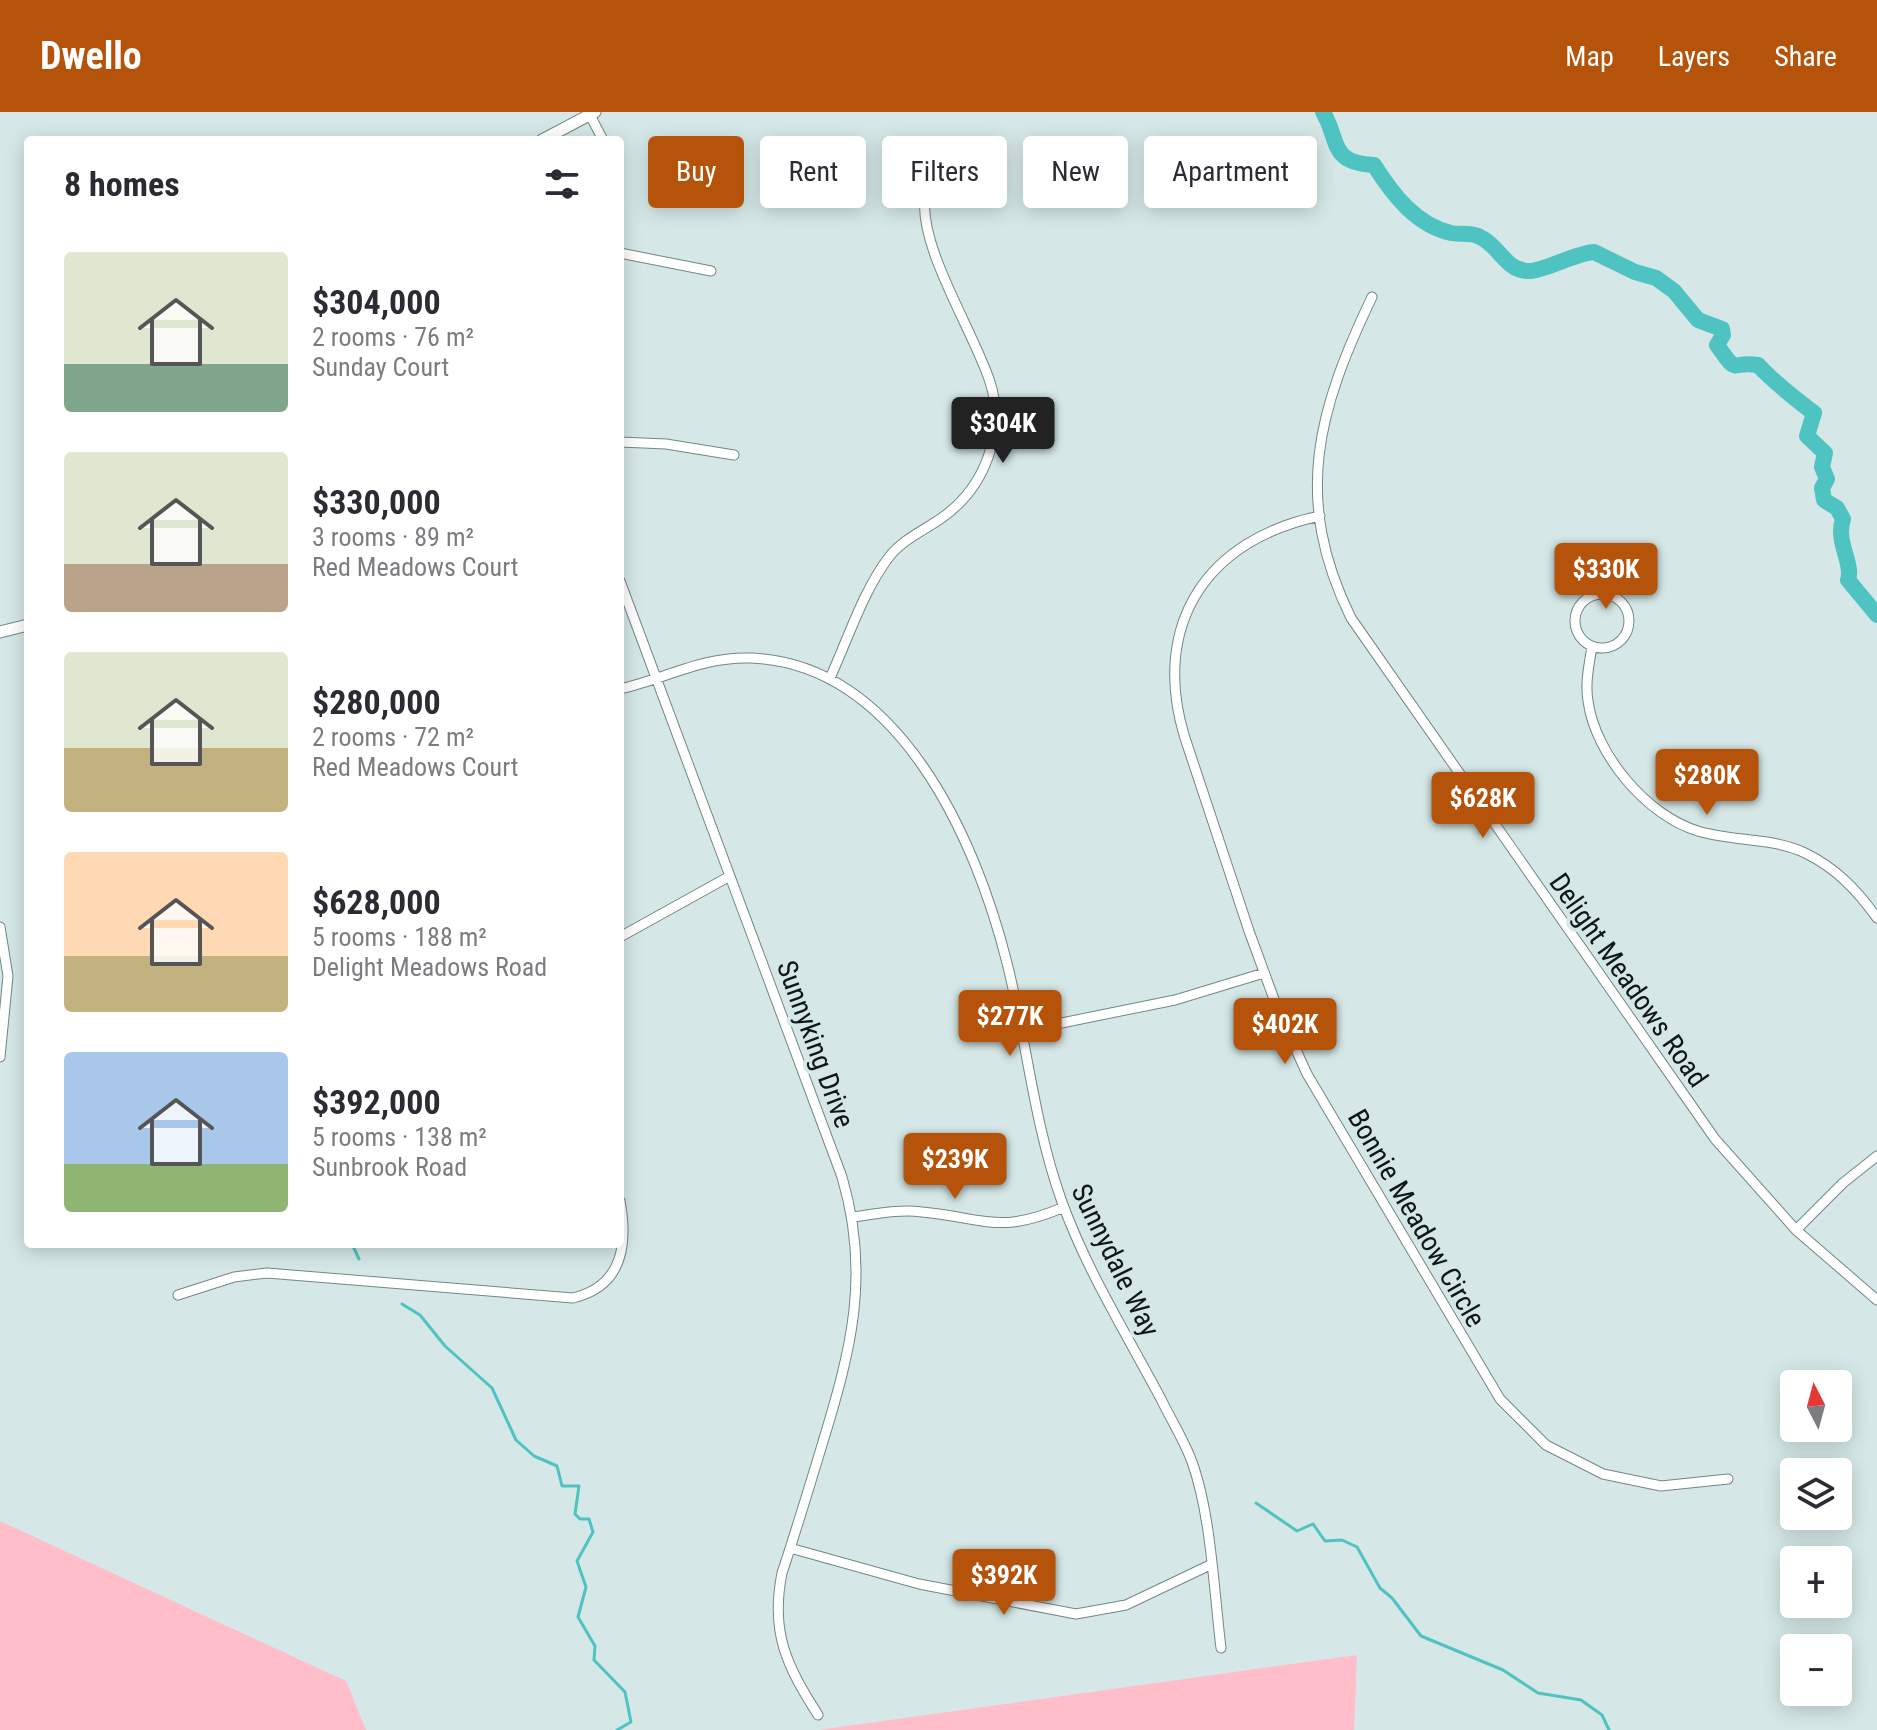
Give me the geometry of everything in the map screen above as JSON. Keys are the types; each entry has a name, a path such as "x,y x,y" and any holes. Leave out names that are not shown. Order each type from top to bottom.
{"street":[{"path":"550,136 593,113 602,136"},
{"path":"830,678 884,564 899,546 963,499 982,473 994,437 992,389 927,232 926,208"},
{"path":"624,254 711,271"},
{"name":"Delight Meadows Road","path":"1372,297 1341,364 1325,409 1318,459 1320,516 1337,585 1367,645 1699,1118 1743,1175 1796,1230 1877,1300"},
{"path":"624,442 666,444 734,455"},
{"name":"Bonnie Meadow Circle","path":"1320,516 1264,532 1223,560 1190,603 1175,653 1174,693 1181,723 1264,973 1307,1074 1435,1294 1508,1411 1560,1454 1603,1474 1661,1486 1728,1479"},
{"name":"Sunnyking Drive","path":"624,591 839,1168 853,1217 858,1276 853,1335 779,1589 778,1628 791,1673 818,1715"},
{"path":"1610,595 1618,599 1628,613 1626,634 1612,647 1592,647 1578,636 1576,612 1591,596 1610,595"},
{"path":"0,632 24,626"},
{"path":"1592,647 1587,691 1591,717 1604,746 1641,795 1686,827 1787,846 1818,860 1849,883 1877,918"},
{"name":"Sunnydale Way","path":"624,688 708,661 749,657 790,663 830,678 861,696 889,723 914,756 949,815 992,912 1022,1031 1046,1149 1064,1207 1193,1463 1221,1648"},
{"path":"624,935 730,876"},
{"path":"0,927 8,976 0,1057"},
{"path":"1022,1031 1175,1000 1264,973"},
{"path":"1796,1230 1843,1183 1877,1156"},
{"path":"853,1217 921,1211 968,1222 1006,1223 1040,1217 1064,1207"},
{"path":"178,1295 234,1277 267,1273 573,1298 601,1285 621,1260 623,1248"},
{"path":"790,1548 919,1584 1076,1614 1126,1605 1210,1565"}],"shaded area":[{"path":"0,1521 346,1681 366,1730 0,1730"},
{"path":"1357,1655 1354,1730 818,1730"}],"waterway":[{"path":"1323,112 1343,155 1349,160 1374,165 1397,198 1416,216 1438,229 1480,237 1508,263 1521,270 1535,270 1594,252 1635,272 1656,278 1674,291 1698,320 1722,329 1723,335 1717,345 1732,365 1758,365 1814,413 1807,436 1825,453 1822,467 1827,479 1822,488 1824,500 1837,508 1843,519 1841,536 1849,567 1848,580 1877,615"},
{"path":"354,1248 359,1259"},
{"path":"402,1304 420,1315 445,1346 492,1388 516,1440 534,1456 557,1466 562,1486 579,1486 575,1514 580,1519 589,1519 593,1532 577,1561 586,1587 578,1617 595,1646 594,1660 625,1692 631,1722 617,1730"},
{"path":"1256,1503 1297,1531 1313,1524 1325,1541 1342,1540 1357,1547 1380,1588 1392,1598 1421,1636 1503,1670 1538,1693 1581,1700 1602,1715 1609,1730"}]}
